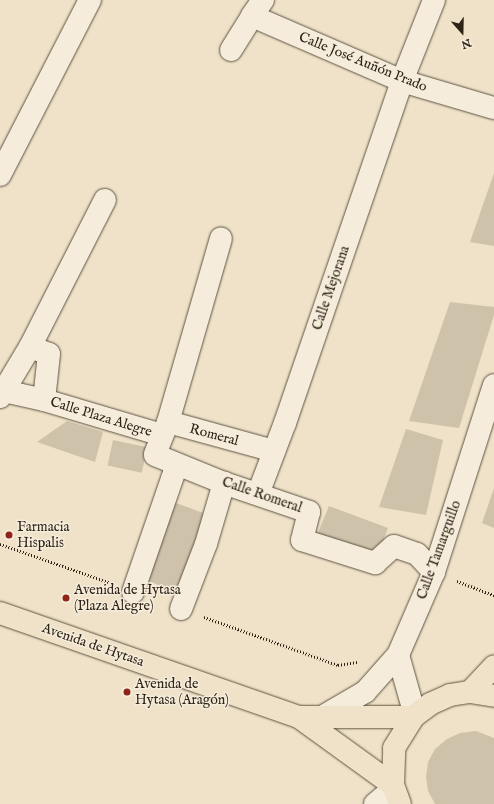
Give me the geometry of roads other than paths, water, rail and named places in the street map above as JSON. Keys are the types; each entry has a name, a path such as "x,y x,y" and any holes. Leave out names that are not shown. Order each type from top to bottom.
{"main road":[{"name":"Avenida de Hytasa","path":"0,614 299,717"},
{"path":"470,692 494,666"},
{"path":"395,793 394,748 414,716 430,704 450,696 470,692 494,696"},
{"path":"299,717 414,716"},
{"path":"299,717 395,793"}],"street":[{"path":"0,175 90,0"},
{"name":"Calle Mejorana","path":"258,494 402,81 434,0"},
{"path":"231,50 257,8"},
{"name":"Calle José Auñón Prado","path":"257,8 402,81 494,108"},
{"path":"44,400 2,394 30,347 105,200"},
{"path":"165,429 221,238"},
{"name":"Calle Plaza Alegre","path":"30,347 49,354 44,400 165,429"},
{"name":"Calle Tamarguillo","path":"322,717 365,692 398,654 434,572 494,384"},
{"name":"Romeral","path":"165,429 274,451"},
{"name":"Calle Romeral","path":"165,429 155,455 224,482 309,512 302,540 375,563 394,546 417,554 434,572"},
{"path":"133,592 176,464"},
{"path":"181,608 206,544 224,482"},
{"path":"398,654 414,716"},
{"path":"375,804 395,793"}],"place":[{"name":"Farmacia Hispalis","path":"9,535"},
{"name":"Avenida de Hytasa (Plaza Alegre)","path":"66,598"},
{"name":"Avenida de Hytasa (Aragón)","path":"127,692"}]}
